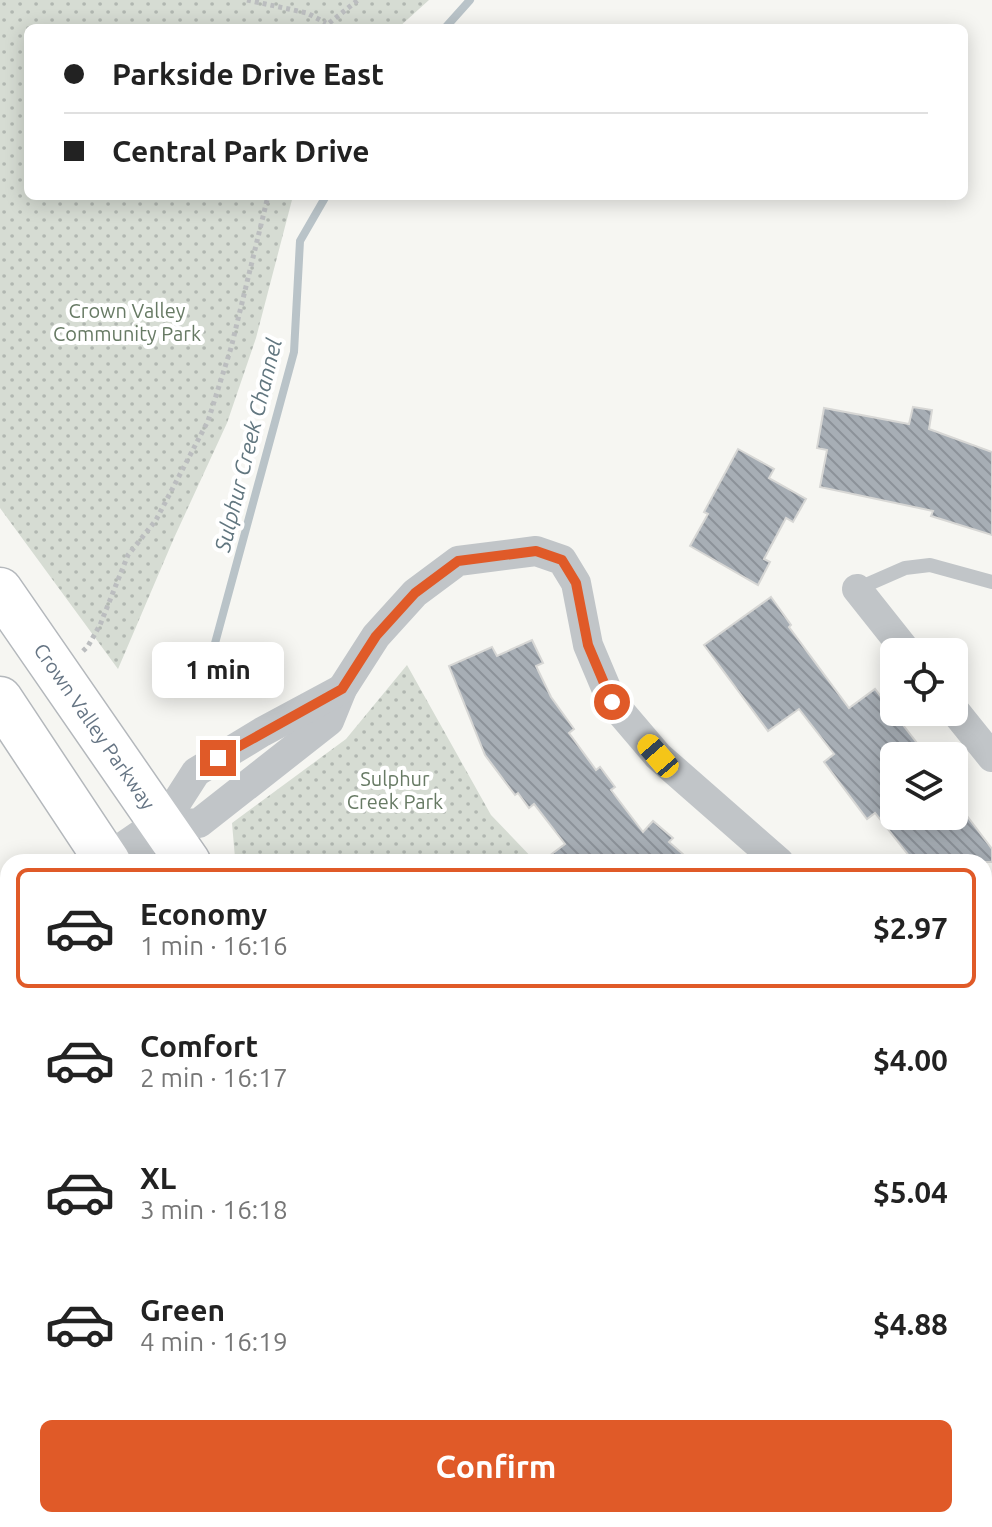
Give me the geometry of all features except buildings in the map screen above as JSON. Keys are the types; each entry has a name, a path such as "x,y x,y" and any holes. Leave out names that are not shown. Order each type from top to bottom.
{"main road":[{"name":"Crown Valley Parkway","path":"0,590 182,854"},
{"path":"0,699 103,854"}],"street":[{"path":"162,825 199,823 329,721 342,689 376,636 415,593 458,561 536,551 562,560 576,583 588,645 612,702 658,756 770,854"},
{"path":"857,589 896,638"},
{"path":"120,854 162,825 196,772 342,689"},
{"path":"967,726 992,757"}],"lane":[{"path":"857,589 905,568 930,565 992,582"}],"path":[{"path":"247,0 307,13 321,24"},
{"path":"327,24 358,0"},
{"path":"56,670 88,646 100,625 128,555 156,520 203,433 231,348 267,200"}],"green space":[{"name":"Crown Valley Community Park","path":"0,0 429,0 402,24 24,24 24,200 292,200 256,338 227,423 118,669 0,508"},
{"name":"Sulphur Creek Park","path":"407,665 491,815 528,854 235,854 232,823 346,739"}],"waterway":[{"name":"Sulphur Creek Channel","path":"449,24 470,0"},
{"name":"Sulphur Creek Channel","path":"211,658 294,352 300,241 324,200"}],"route":[{"path":"218,758 342,689 376,636 415,593 458,561 536,551 562,560 576,583 588,645 612,702"}]}
